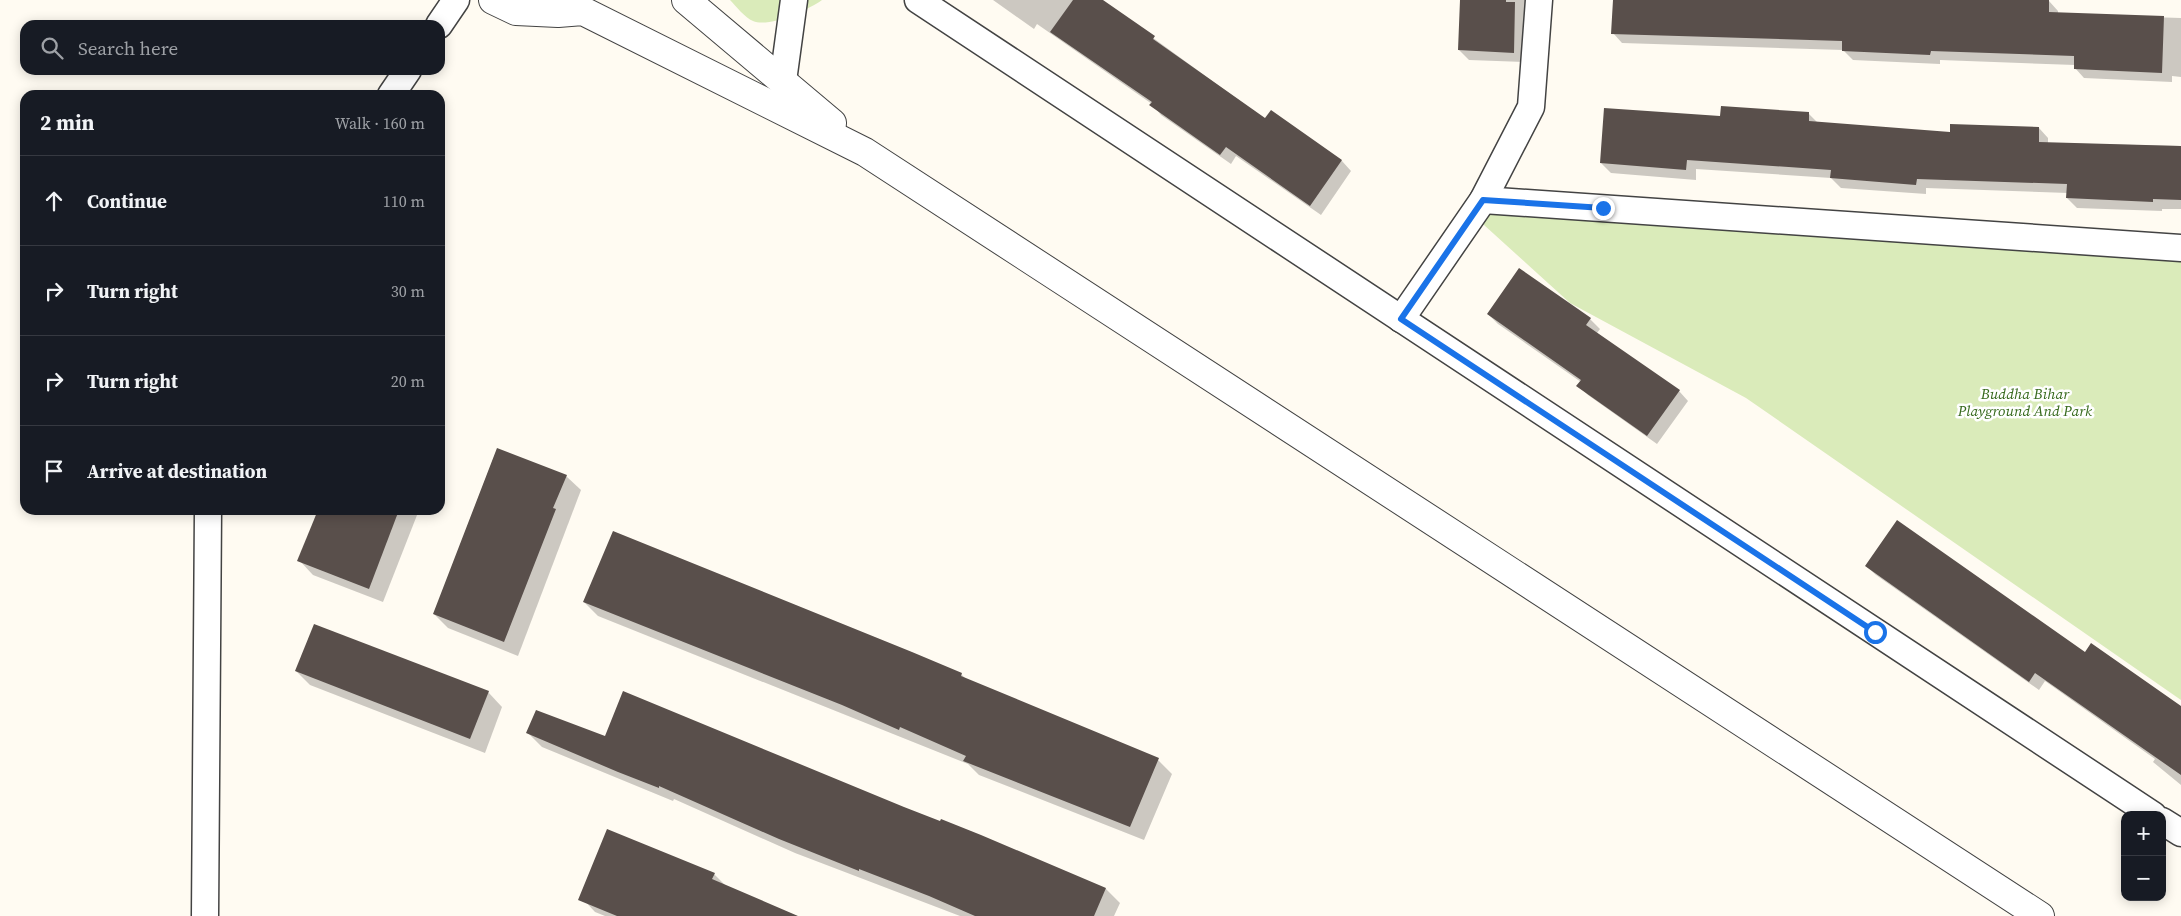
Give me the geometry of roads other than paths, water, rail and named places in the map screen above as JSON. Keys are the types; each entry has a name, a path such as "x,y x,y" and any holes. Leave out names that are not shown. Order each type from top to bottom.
{"street":[{"path":"442,20 456,0"},
{"path":"493,0 516,11 558,13 589,5 865,152 2040,916"},
{"path":"686,0 865,152"},
{"path":"783,82 794,0"},
{"path":"918,0 2147,811"},
{"path":"1401,319 1483,200 1531,107 1540,0"},
{"path":"394,90 404,75"},
{"path":"1483,200 2181,248"},
{"path":"205,916 208,515"},
{"path":"2166,824 2181,833"}],"park label":[{"name":"Buddha Bihar Playground And Park","path":"2025,402"}]}
